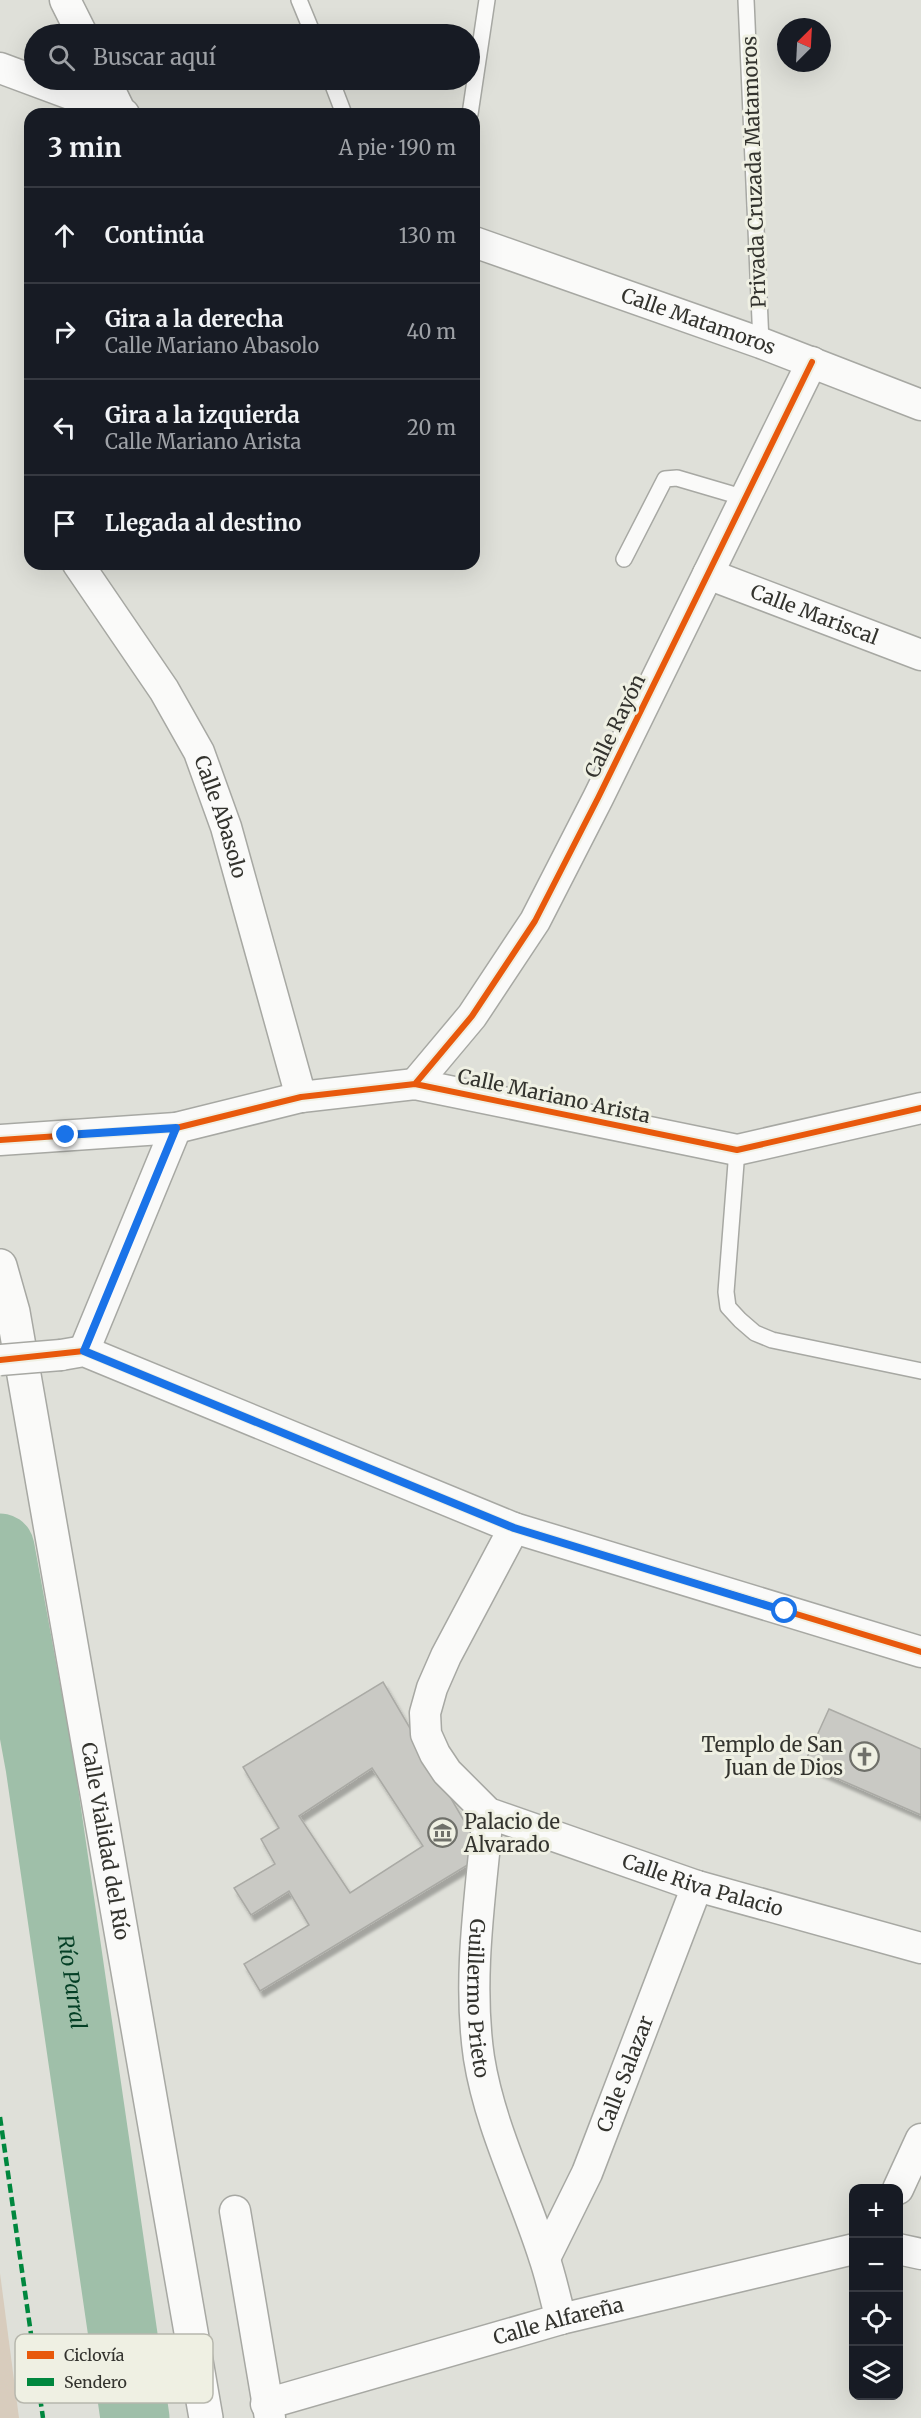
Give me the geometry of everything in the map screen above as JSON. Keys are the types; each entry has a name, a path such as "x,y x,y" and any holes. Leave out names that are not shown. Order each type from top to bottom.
{"main road":[{"name":"Calle Vialidad del Río","path":"0,1266 13,1312 191,2334"},
{"name":"Calle Vialidad del Río","path":"203,2403 206,2418"}],"street":[{"path":"65,0 77,24"},
{"path":"0,68 24,77"},
{"path":"60,90 108,108"},
{"path":"110,90 119,108"},
{"name":"Calle Matamoros","path":"480,244 761,343 921,405"},
{"name":"Calle Rayón","path":"415,1084 472,1016 535,921 812,363"},
{"name":"Calle Abasolo","path":"82,570 164,690 199,752 226,827 301,1097"},
{"name":"Calle Mariscal","path":"708,574 921,656"},
{"name":"Calle Mariano Arista","path":"0,1140 176,1128 301,1097 415,1084 737,1150 921,1108"},
{"path":"73,1353 176,1128"},
{"path":"0,1360 73,1353 514,1528 921,1652"},
{"path":"488,1813 447,1772 435,1754 426,1734 425,1713 446,1656 514,1528"},
{"name":"Calle Riva Palacio","path":"488,1813 697,1886 921,1948"},
{"name":"Guillermo Prieto","path":"488,1813 476,1943 475,2002 479,2058 493,2116 545,2258 561,2319"},
{"name":"Calle Salazar","path":"545,2258 587,2173 697,1886"},
{"path":"900,2184 921,2139"},
{"path":"235,2211 268,2411"},
{"name":"Calle Alfareña","path":"268,2411 561,2319 849,2250"},
{"path":"903,2250 921,2254"}],"lane":[{"path":"299,0 309,24"},
{"path":"480,47 487,0"},
{"name":"Privada Cruzada Matamoros","path":"746,0 761,343"},
{"path":"335,90 342,108"},
{"path":"471,108 474,90"},
{"path":"624,559 665,479 677,478 745,498"},
{"path":"737,1150 726,1292 728,1307 755,1333 772,1340 921,1371"}],"shaded area":[{"path":"0,2273 15,2403 17,2403 19,2418 0,2418"}],"building":[{"name":"Palacio de Alvarado","path":"383,1682 484,1855 260,1991 244,1964 309,1925 289,1891 251,1915 234,1888 275,1864 261,1839 279,1828 243,1767","holes":["372,1768 423,1846 350,1893 299,1816"]},
{"name":"Templo de San Juan de Dios","path":"829,1709 921,1749 921,1815 804,1764"}],"waterway":[{"name":"Río Parral","path":"0,1548 40,1766 123,2334"},
{"name":"Río Parral","path":"133,2403 135,2418"}],"marked path":[{"path":"0,2117 31,2334"},
{"path":"41,2403 43,2418"}],"cycle path":[{"path":"415,1084 472,1016 535,921 598,798 812,362"},
{"path":"0,1140 176,1128 301,1097 415,1084 737,1150 921,1108"},
{"path":"0,1360 84,1351 514,1528 921,1652"}],"place":[{"name":"Templo de San Juan de Dios","path":"864,1757"},
{"name":"Palacio de Alvarado","path":"443,1833"}],"route":[{"path":"66,1135 176,1128 84,1351 514,1528 785,1611"}]}
